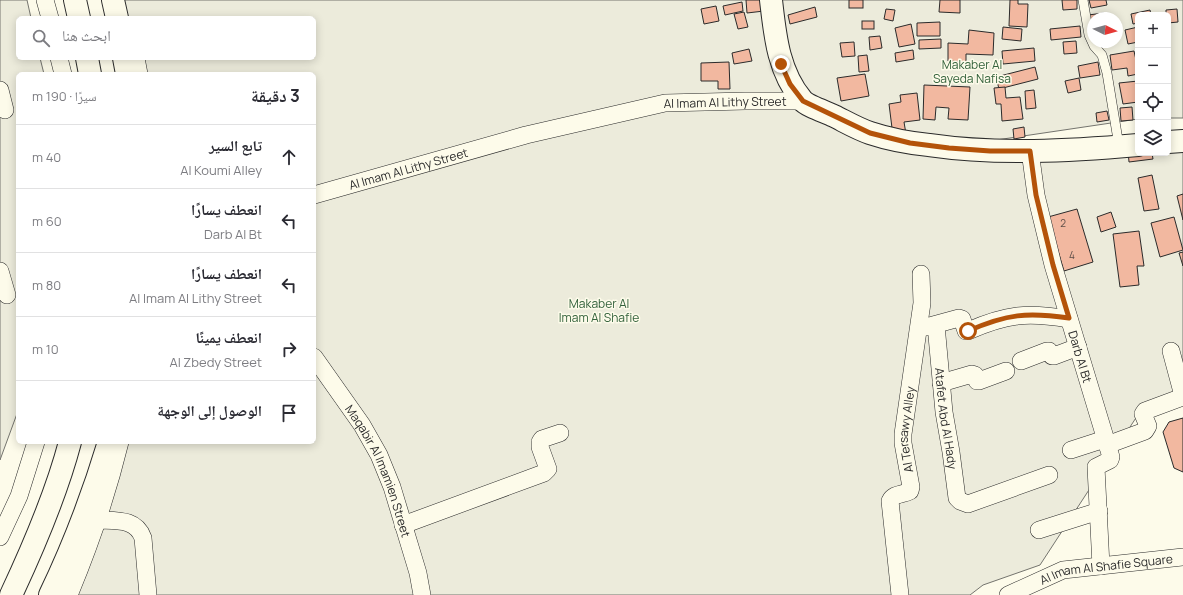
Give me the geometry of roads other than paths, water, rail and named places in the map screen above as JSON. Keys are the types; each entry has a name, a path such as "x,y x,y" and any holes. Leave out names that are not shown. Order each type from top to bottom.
{"main road":[{"path":"75,0 79,16"},
{"path":"113,0 117,16"},
{"path":"771,0 776,43 781,64 790,84 803,101"},
{"path":"87,60 90,72"},
{"path":"124,60 127,72"},
{"name":"Al Imam Al Lithy Street","path":"803,101 870,133 910,143 990,151 1030,151 1129,146"},
{"path":"1171,142 1183,141"},
{"path":"10,595 23,570 55,490 69,444"},
{"path":"50,595 66,563 82,523 97,482 108,444"}],"street":[{"path":"45,0 49,16"},
{"path":"124,0 128,16"},
{"path":"60,60 62,72"},
{"path":"136,60 139,72"},
{"path":"0,90 8,109"},
{"name":"Al Imam Al Lithy Street","path":"316,194 526,136 665,104 745,101 803,101"},
{"name":"Darb Al Bt","path":"1030,151 1036,195 1053,265 1110,459 1096,467 1101,566"},
{"path":"0,271 8,294"},
{"name":"Al Tersawy Alley","path":"900,595 890,498 910,491 903,434 922,303 921,274"},
{"path":"919,329 961,318 966,331 968,331 990,321 1016,315 1043,314 1069,318"},
{"name":"Atafet Abd Al Hady","path":"936,325 944,412 957,498 968,504 1049,475"},
{"path":"1021,361 1047,351 1054,356 1078,347"},
{"path":"1071,450 1145,431 1148,426 1143,414 1145,411 1180,398 1182,396 1182,392 1171,351"},
{"name":"Maqabir Al Imamien Street","path":"316,360 362,425 379,455 392,487 418,573 422,595"},
{"path":"941,384 972,374 975,375 977,381 979,381 1006,371"},
{"path":"403,525 544,473 548,469 540,447 540,442 542,439 560,433"},
{"path":"0,537 19,496 35,444"},
{"path":"69,595 98,520 119,444"},
{"path":"1039,530 1099,511"},
{"path":"98,520 136,526 143,538 148,595"},
{"name":"Al Imam Al Shafie Square","path":"1008,595 1063,570 1183,557"}],"lane":[{"path":"1083,0 1089,35 1094,46 1102,55 1129,146"}],"park label":[{"name":"Makaber Al Sayeda Nafisa","path":"972,71"},
{"name":"Makaber Al Imam Al Shafie","path":"599,310"}]}
